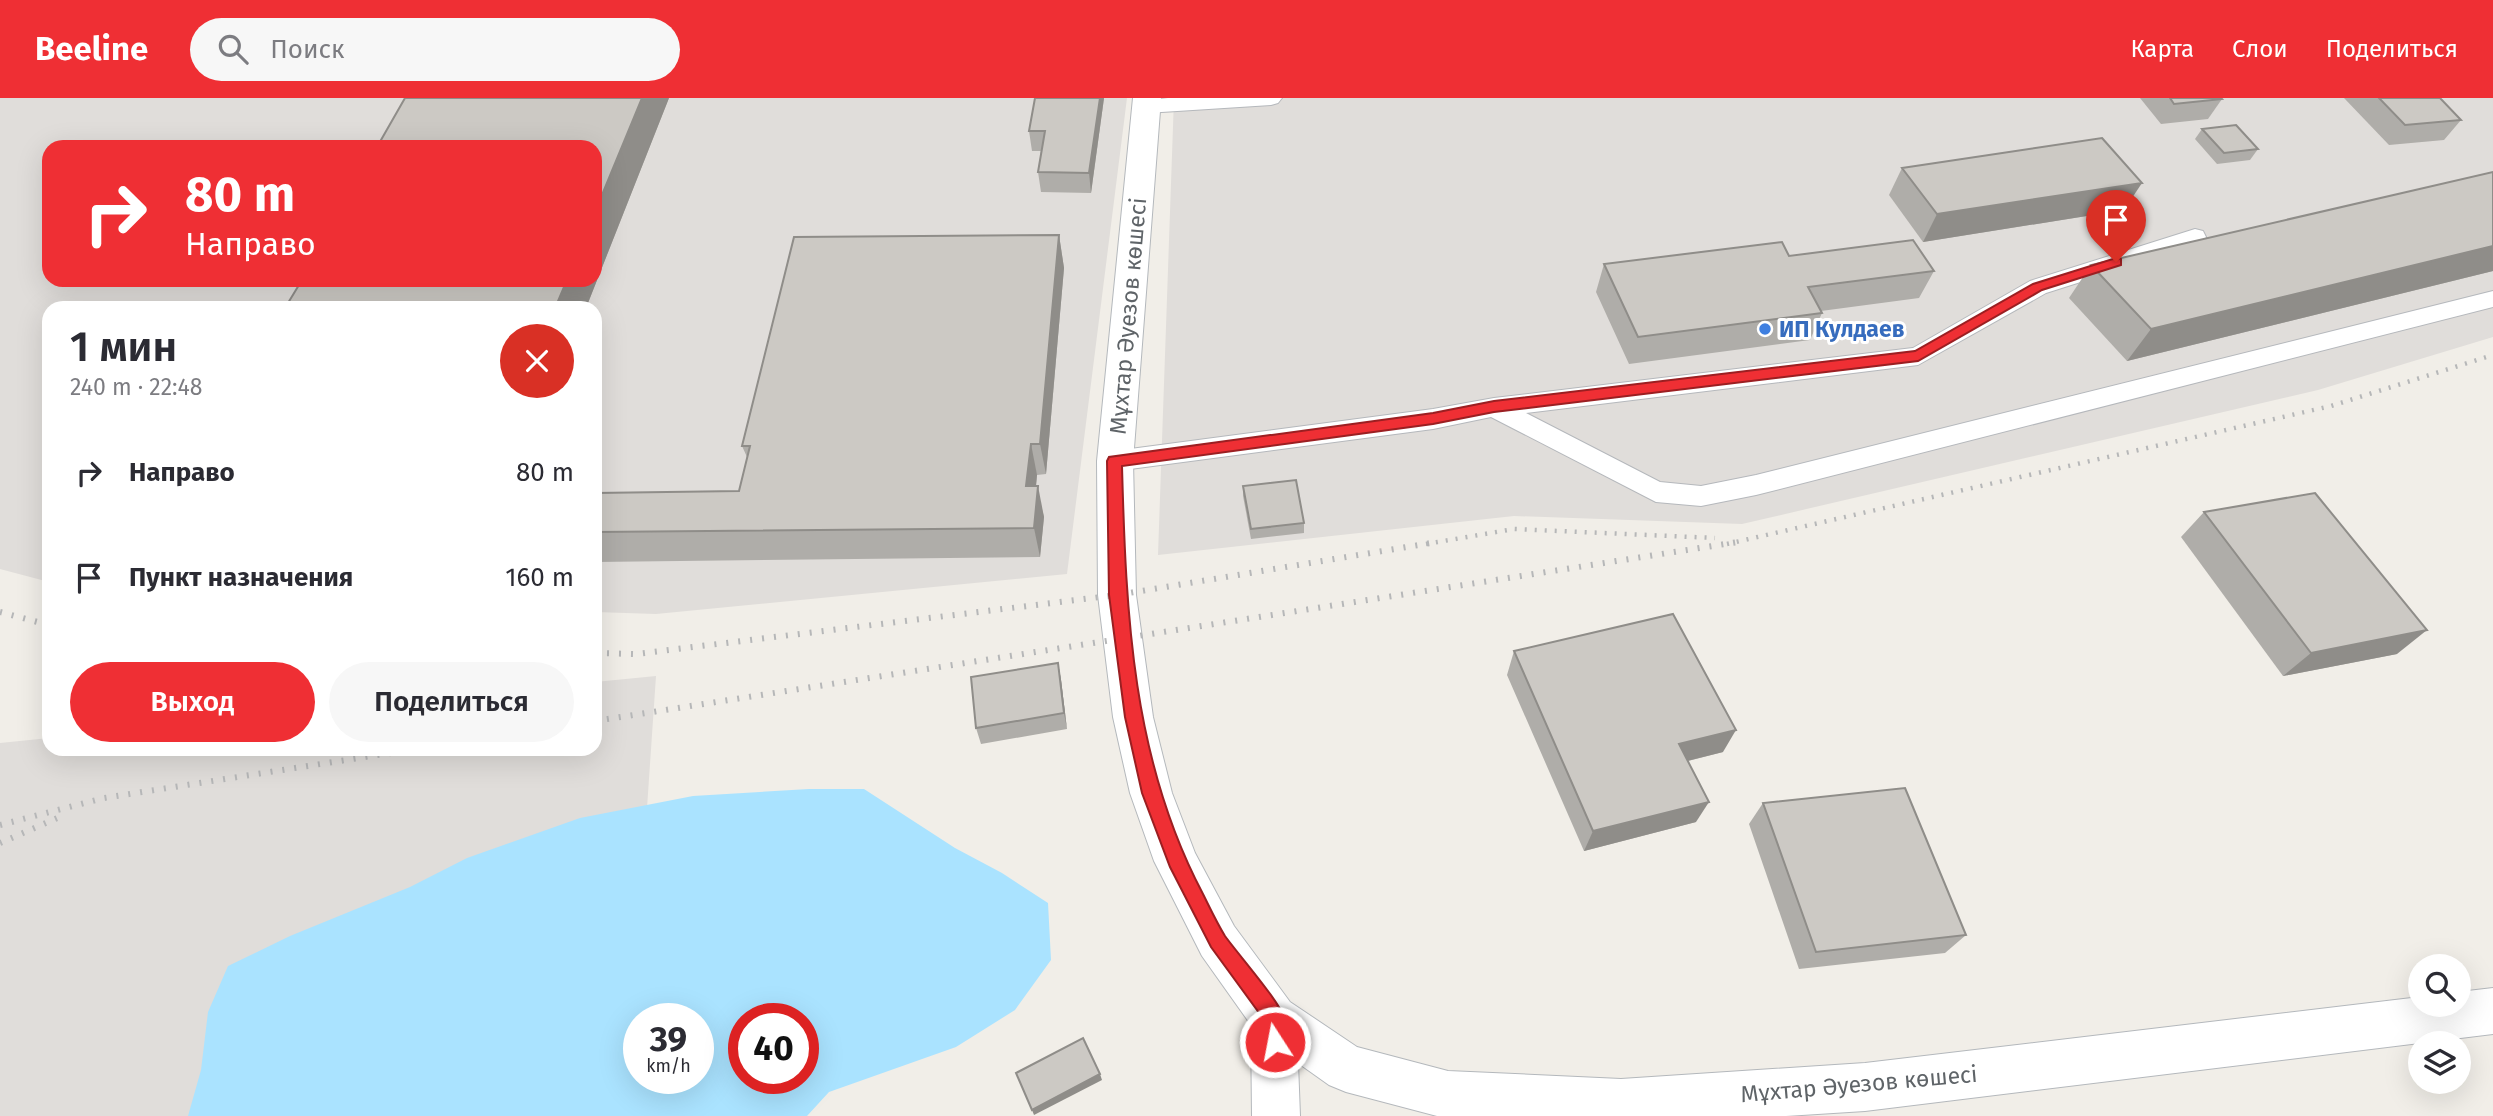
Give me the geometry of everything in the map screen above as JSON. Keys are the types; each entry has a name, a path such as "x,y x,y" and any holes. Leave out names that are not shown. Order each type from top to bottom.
{"street":[{"name":"Мұхтар Әуезов көшесі","path":"1146,102 1115,461 1117,595 1133,717 1151,793 1176,861 1218,941 1274,1018 1346,1068 1448,1095 1621,1103 1865,1087 2493,1011"},
{"path":"1274,1018 1276,1116"}],"lane":[{"path":"1146,102 1271,98"},
{"path":"1115,461 1433,419 1494,407 1918,356 2038,287 2195,237"},
{"path":"1494,407 1656,492 1701,496 1756,485 2493,299"}],"shaded area":[{"path":"0,98 1127,98 1067,574 656,614 602,612 602,301 42,301 42,580 0,569"},
{"path":"1174,98 2493,98 2493,337 2318,390 1742,524 1514,516 1158,555"},
{"path":"656,676 634,1003 623,1003 623,1094 628,1094 626,1116 0,1116 0,743 42,739 42,756 602,756 602,681"}],"water":[{"path":"809,789 864,789 955,848 1002,873 1048,903 1051,960 1015,1010 956,1047 829,1092 807,1116 188,1116 201,1070 208,1012 228,966 290,936 410,887 467,858 580,818 693,796"}],"building":[{"path":"405,98 642,98 602,195 602,140 381,140"},
{"path":"1035,98 1100,98 1089,173 1038,172 1045,131 1029,131"},
{"path":"2170,98 2221,98 2222,99 2174,104"},
{"path":"2379,98 2440,98 2461,120 2405,125"},
{"path":"2236,125 2258,149 2224,153 2202,129"},
{"path":"2102,138 2142,183 1937,214 1902,168"},
{"path":"2493,172 2493,246 2151,329 2091,265"},
{"path":"1059,235 1040,444 1031,444 1026,486 1038,486 1034,528 602,532 602,493 739,491 750,446 742,446 794,237"},
{"path":"1913,240 1934,271 1808,287 1822,313 1638,337 1604,264 1782,242 1789,256"},
{"path":"298,287 564,287 558,301 289,301"},
{"path":"1296,480 1304,523 1251,529 1243,486"},
{"path":"2315,493 2427,630 2311,653 2204,512"},
{"path":"1673,614 1736,730 1679,744 1709,802 1593,831 1514,651"},
{"path":"1058,663 1064,713 976,728 971,677"},
{"path":"1905,788 1966,935 1816,952 1763,803"},
{"path":"1083,1038 1100,1074 1032,1110 1016,1073"}],"railway":[{"path":"1731,543 2331,406 2493,355"},
{"path":"1426,544 1514,529 1715,538"},
{"path":"602,653 636,654 1117,595 1437,542"},
{"path":"1731,543 1738,542"},
{"path":"602,720 1731,543"},
{"path":"0,612 42,623"},
{"path":"0,825 104,798 371,756"},
{"path":"0,843 62,816"}],"place":[{"name":"ИП Кулдаев","path":"1765,329"}],"route":[{"path":"1275,1042 1274,1018 1218,941 1176,861 1151,793 1133,717 1117,595 1115,461 1433,419 1494,407 1918,356 2038,287 2116,262"}]}
